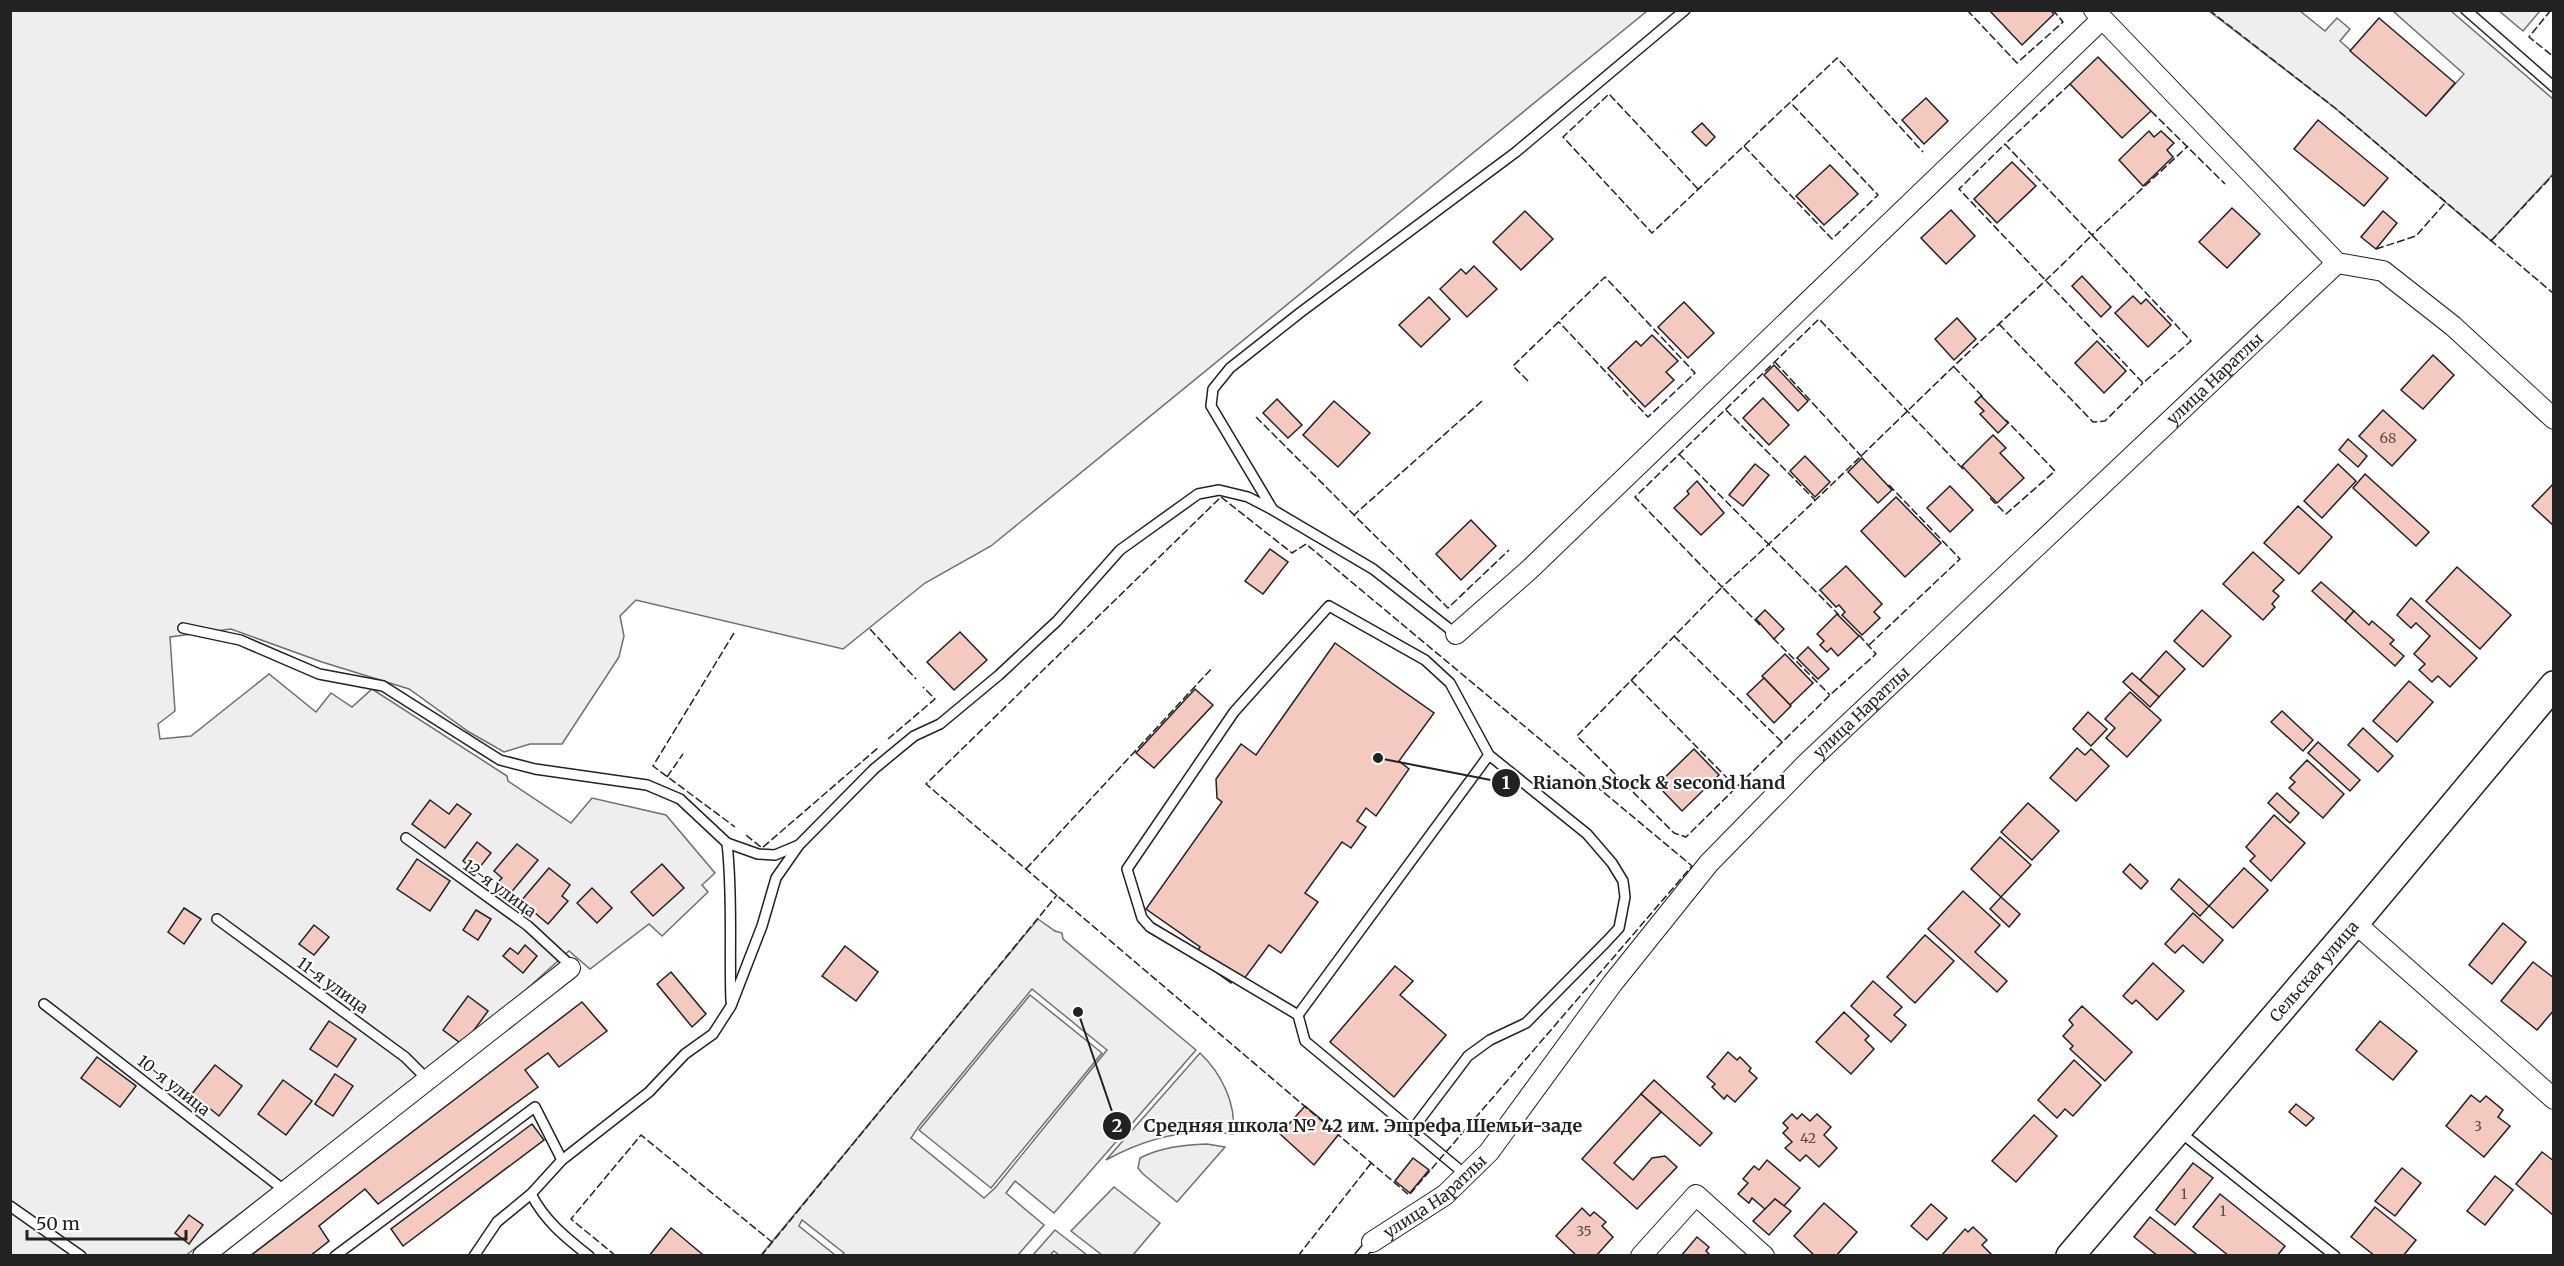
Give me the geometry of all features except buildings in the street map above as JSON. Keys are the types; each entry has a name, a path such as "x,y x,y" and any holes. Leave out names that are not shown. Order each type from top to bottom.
{"main road":[{"name":"Сельская улица","path":"2070,1256 2176,1129 2355,923 2553,685"}],"street":[{"path":"1456,634 1529,570 2098,15 2337,263 2383,271 2453,326 2553,418"},
{"name":"улица Наратлы","path":"1366,1249 1425,1209 1466,1175 1489,1152 1612,984 1709,863 1825,746 2337,263"},
{"path":"2355,923 2553,1099"},
{"path":"202,1256 570,968"},
{"path":"1641,1256 1696,1195 1764,1256"}],"lane":[{"path":"1273,510 1211,406 1213,388 1230,368 1301,312 1516,152 1685,10"},
{"path":"2466,10 2553,87"},
{"path":"474,1256 497,1222 531,1194 562,1160 649,1092 685,1054 713,1034 731,1006 762,926 776,878 799,845 874,769 914,736 940,724 999,675 1057,621 1120,550 1198,494 1219,490 1248,497 1273,510 1373,569 1456,634"},
{"path":"1412,1130 1468,1056 1490,1040 1526,1023 1613,935 1619,928 1624,914 1626,897 1623,881 1594,841 1489,755 1450,683 1425,660 1329,606 1234,712 1127,869 1142,918 1150,927 1298,1015 1305,1041 1466,1175"},
{"path":"183,628 240,640 319,674 383,686 500,760 535,769 647,785 680,799 727,843 758,854 775,855 799,845"},
{"path":"1298,1015 1489,755"},
{"name":"12-я улица","path":"406,838 528,926 568,963 570,968"},
{"path":"727,843 732,884 729,945 731,1006"},
{"name":"11-я улица","path":"217,919 405,1057 428,1080"},
{"name":"10-я улица","path":"44,1004 284,1190"},
{"path":"335,1256 535,1107 562,1160"},
{"path":"2176,1129 2335,1256"},
{"path":"531,1194 539,1210 558,1232 589,1256"},
{"path":"10,1206 81,1256"}],"shaded area":[{"path":"2498,10 2540,10 2540,11 2523,31"},
{"path":"10,11 1647,11 991,546 925,583 843,649 636,600 620,616 624,636 619,657 562,744 530,744 504,752 469,732 409,689 322,662 231,629 170,637 175,711 158,724 160,739 191,736 269,674 316,712 331,693 352,707 372,689 507,776 508,781 571,823 592,798 666,815 715,873 702,885 708,892 662,936 649,924 590,969 569,951 499,1014 185,1256 11,1255"},
{"path":"2209,11 2300,11 2325,31 2337,18 2350,29 2340,41 2426,116 2464,74 2393,11 2451,11 2553,99 2553,174 2491,241 2335,108"},
{"path":"1038,919 1062,933 1063,939 1196,1050 1054,1213 1015,1181 1006,1193 1044,1225 1018,1255 842,1255 844,1253 802,1220 799,1226 835,1255 761,1255","holes":["1032,989 1107,1050 995,1188 984,1198 911,1138"]},
{"path":"1030,995 1102,1053 991,1188 919,1130"},
{"path":"1200,1053 1215,1070 1226,1090 1234,1123 1233,1134 1199,1132 1167,1136 1136,1146 1106,1160"},
{"path":"1207,1144 1225,1147 1177,1202 1138,1168 1140,1158 1156,1151"},
{"path":"1114,1187 1160,1223 1133,1255 1102,1255 1071,1231"},
{"path":"1055,1230 1087,1255 1059,1255 1054,1251 1050,1255 1033,1255"}],"fence":[{"path":"1967,10 2017,63 2063,22 2053,10"},
{"path":"2209,10 2335,108 2554,294"},
{"path":"2551,10 2529,37 2554,57"},
{"path":"1698,189 1609,94 1563,137 1652,233 1837,58 1923,152"},
{"path":"2070,84 2005,144 2092,235 2188,146"},
{"path":"1744,146 1832,239 1878,195 1790,102"},
{"path":"2151,111 2225,184"},
{"path":"1963,469 1819,319 1635,497 1722,587 1810,506 1838,478 1896,423 1924,395 1953,367 2040,285 2058,269 2092,235 2191,341 2143,383 1959,189 2005,144"},
{"path":"2491,241 2554,174"},
{"path":"2376,249 2416,236 2446,202"},
{"path":"1528,381 1513,366 1605,277 1695,373 1648,417 1559,322"},
{"path":"1999,324 2093,422 2105,421 2143,383"},
{"path":"1775,362 1862,457"},
{"path":"1954,367 1983,397"},
{"path":"1482,401 1354,515 1448,608 1509,550"},
{"path":"1726,410 1815,500"},
{"path":"1256,417 1354,515"},
{"path":"1990,498 2006,514 2055,471 2006,420"},
{"path":"1679,454 1839,615"},
{"path":"1869,645 1960,559 1887,483"},
{"path":"1221,497 1292,553 1306,544 1692,866 1409,1195 926,784 1221,497"},
{"path":"1760,625 1722,587 1577,736 1674,833 1686,837 1830,695 1876,654 1858,634"},
{"path":"870,629 916,679"},
{"path":"734,633 653,766 735,827"},
{"path":"1674,636 1783,743"},
{"path":"1773,638 1830,695"},
{"path":"1026,869 1213,667"},
{"path":"1631,680 1736,787"},
{"path":"888,739 935,699 923,687"},
{"path":"746,835 762,848 879,747"},
{"path":"667,777 683,754"},
{"path":"761,1256 1057,895"},
{"path":"616,1256 571,1219 641,1135 772,1242"},
{"path":"1298,1256 1372,1162"}],"place":[{"name":"Rianon Stock & second hand","path":"1378,758"},
{"name":"Средняя школа № 42 им. Эшрефа Шемьи-заде","path":"1078,1012"}]}
